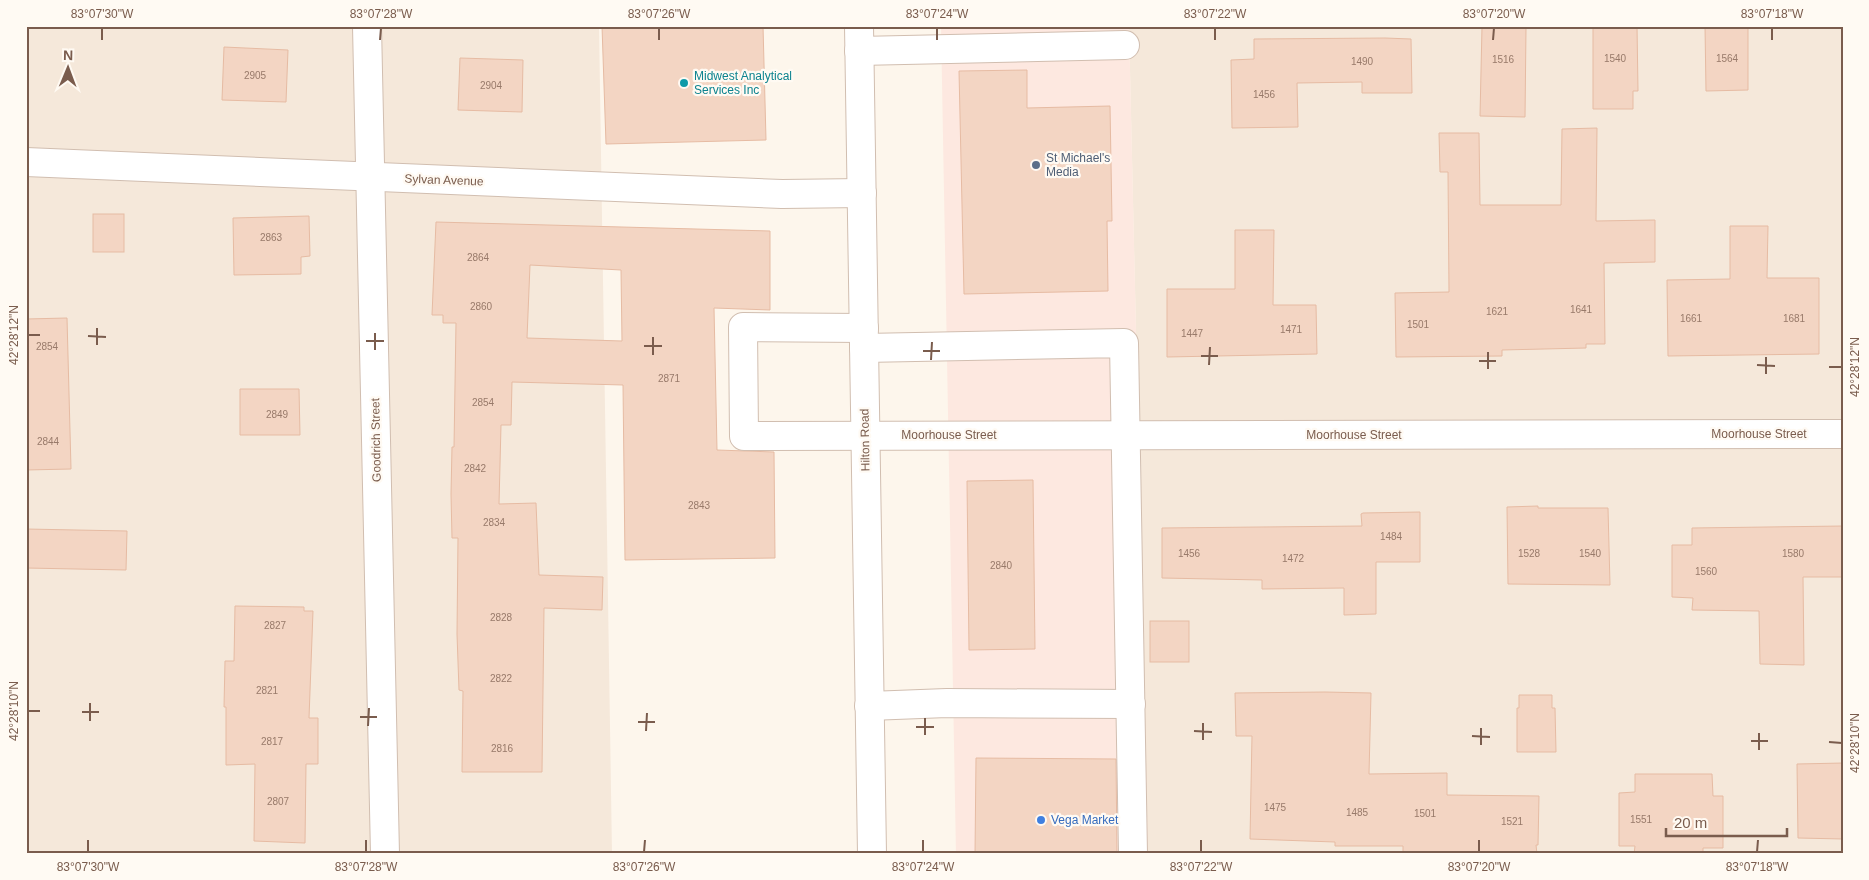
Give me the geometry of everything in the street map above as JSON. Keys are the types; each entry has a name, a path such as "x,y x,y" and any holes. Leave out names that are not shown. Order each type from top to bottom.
{"street":[{"name":"Goodrich Street","path":"368,26 385,854"},
{"path":"859,39 1125,45"},
{"name":"Hilton Road","path":"859,39 872,854"},
{"name":"Sylvan Avenue","path":"26,162 782,194 862,193"},
{"name":"Moorhouse Street","path":"864,338 743,327 744,436 1843,434"},
{"path":"864,338 1124,344 1124,435 1133,854"},
{"path":"869,706 947,703 1131,704"}],"shaded area":[{"path":"26,26 599,26 612,854 26,854"},
{"path":"941,26 1129,26 1148,854 956,854"},
{"path":"1129,26 1843,26 1843,854 1148,854"}],"building":[{"name":"Midwest Analytical Services Inc","path":"602,26 763,26 766,140 606,144"},
{"path":"1523,26 1523,28 1526,28 1525,117 1480,116 1482,27"},
{"path":"1593,26 1637,26 1638,91 1633,91 1633,109 1593,109"},
{"path":"1705,26 1748,26 1748,90 1706,91"},
{"path":"1254,39 1411,39 1412,93 1362,93 1362,82 1297,83 1298,127 1232,128 1231,60 1254,59"},
{"path":"224,47 288,50 286,102 222,100"},
{"path":"460,58 523,60 522,112 458,110"},
{"name":"St Michael's Media","path":"1027,70 1027,108 1110,106 1112,221 1107,221 1108,291 964,294 959,71"},
{"path":"1597,128 1596,221 1655,220 1655,262 1604,263 1605,344 1586,344 1586,348 1502,350 1502,356 1396,357 1395,293 1449,292 1448,172 1440,172 1439,133 1479,133 1480,205 1561,205 1562,129"},
{"path":"93,214 124,214 124,252 93,252"},
{"path":"309,216 310,256 301,257 301,274 234,275 233,218"},
{"path":"436,222 770,231 770,310 714,308 717,450 774,452 775,558 625,560 623,385 512,382 511,425 501,425 499,504 536,503 539,575 603,577 602,610 544,608 542,772 462,772 463,691 459,690 457,634 458,538 452,538 451,494 452,447 454,447 456,323 443,323 443,315 432,315","holes":["530,265 621,270 622,341 527,338"]},
{"path":"1730,226 1768,226 1767,278 1819,278 1819,354 1668,356 1667,280 1730,279"},
{"path":"1235,230 1274,230 1273,305 1316,305 1317,354 1167,357 1167,289 1235,289"},
{"path":"67,318 71,469 26,470 26,319"},
{"path":"240,389 299,389 300,435 240,435"},
{"path":"1033,480 1035,649 969,650 967,481"},
{"path":"1538,506 1538,508 1608,508 1610,585 1508,584 1507,507"},
{"path":"1420,512 1420,562 1376,562 1376,614 1344,615 1344,588 1262,589 1262,580 1162,578 1162,528 1362,526 1361,514 1363,513"},
{"path":"1843,526 1843,577 1803,577 1804,665 1760,664 1759,611 1692,610 1693,598 1672,597 1672,545 1692,545 1692,528"},
{"path":"26,529 127,531 126,570 26,568"},
{"path":"235,606 304,607 304,611 313,611 309,718 318,718 318,764 306,764 305,843 254,841 255,764 226,765 225,661 234,661"},
{"path":"1150,621 1189,621 1189,662 1150,662"},
{"path":"1235,693 1371,693 1369,774 1447,773 1447,795 1539,796 1537,854 1403,854 1403,846 1335,846 1335,842 1250,839 1252,736 1236,736"},
{"path":"1519,695 1552,695 1552,708 1555,708 1556,752 1517,752 1517,708 1519,708"},
{"path":"976,758 1116,759 1117,854 975,854"},
{"path":"1843,763 1843,839 1798,838 1797,764"},
{"path":"1635,774 1712,774 1713,796 1723,796 1723,848 1703,848 1703,854 1634,854 1635,846 1619,846 1619,793 1635,792"}],"place":[{"name":"Midwest Analytical Services Inc","path":"684,83"},
{"name":"St Michael's Media","path":"1036,165"},
{"name":"Vega Market","path":"1041,820"}]}
